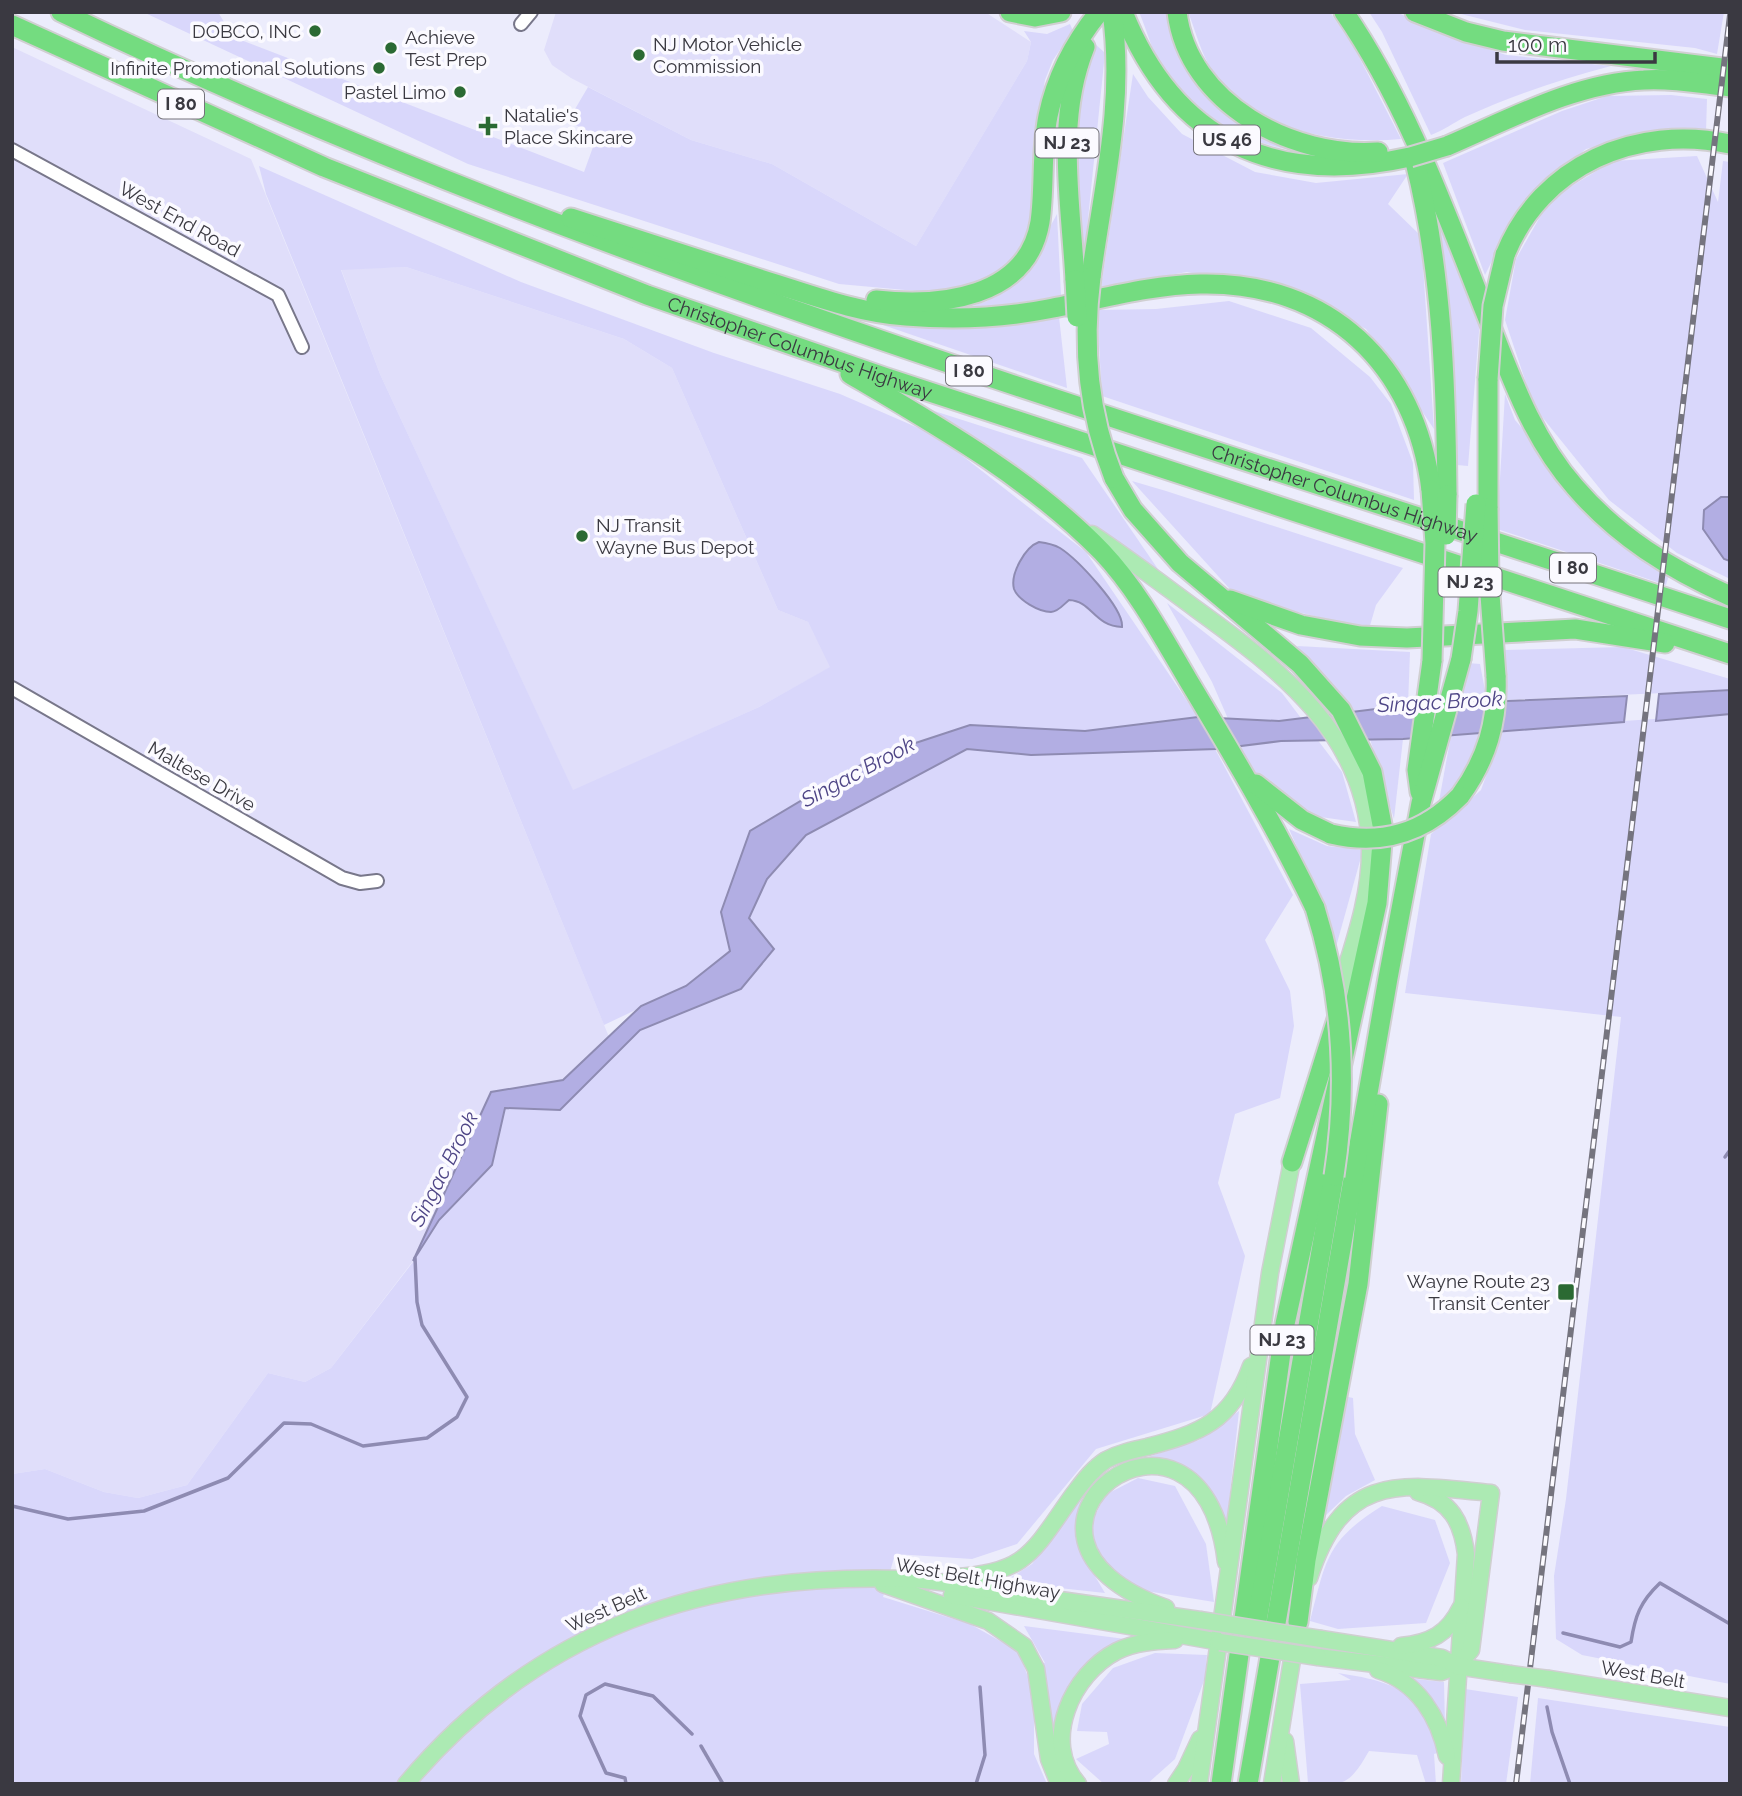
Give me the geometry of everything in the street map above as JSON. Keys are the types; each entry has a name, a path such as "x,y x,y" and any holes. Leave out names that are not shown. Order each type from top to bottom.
{"highway":[{"name":"Christopher Columbus Highway","path":"61,12 307,123 512,207 843,329 1730,620"},
{"path":"1010,12 1035,17 1061,12"},
{"path":"772,283 879,300 927,302 978,293 1016,272 1031,250 1040,224 1045,137 1057,83 1072,51 1101,12"},
{"name":"NJ 23","path":"1101,12 1082,57 1068,114 1083,278 1083,392 1093,427 1114,478 1133,510 1151,531 1180,563 1300,664 1341,710 1350,743 1372,772 1381,811 1382,867 1377,902 1285,1324 1221,1784"},
{"path":"1083,278 1114,128 1117,57 1112,12"},
{"name":"US 46","path":"1123,12 1144,59 1168,92 1197,120 1233,144 1257,154 1307,164 1348,166 1447,146 1550,102 1607,83 1667,80 1730,87"},
{"path":"1177,12 1184,46 1195,67 1211,87 1241,112 1273,131 1315,146 1396,157"},
{"path":"1344,12 1371,55 1426,163 1520,400 1552,456 1581,494 1631,541 1671,568 1730,596"},
{"path":"1415,12 1466,32 1503,41 1730,69"},
{"name":"Christopher Columbus Highway","path":"12,25 183,105 406,201 647,295 813,353 1730,654"},
{"path":"1404,121 1428,216 1435,269 1445,404 1439,492 1445,572 1417,770 1421,803"},
{"name":"NJ 23","path":"1248,1784 1388,978 1421,803 1461,659 1482,506 1493,306 1505,255 1520,224 1543,193 1557,180 1589,161 1628,147 1660,141 1730,144"},
{"path":"512,207 540,208 839,303 907,317 1007,315 1198,284 1237,286 1276,295 1311,308 1345,327 1388,369 1415,420 1439,492"},
{"path":"813,353 950,434 1055,510 1085,536 1124,578 1285,843 1315,908 1329,957 1341,1025 1342,1101 1334,1176 1230,1784"},
{"path":"1243,771 1289,811 1331,834 1365,839 1399,836 1433,820 1460,796 1481,764 1491,736 1497,698 1482,506"},
{"path":"1222,597 1301,625 1360,636 1407,638 1575,629 1730,654"},
{"path":"1292,1162 1377,902"},
{"path":"1298,1622 1363,1249 1381,1083 1388,978"}],"main road":[{"path":"889,1579 982,1576 1006,1569 1033,1549 1083,1482 1107,1460 1191,1435 1212,1424 1229,1408 1248,1375 1264,1310 1307,1094 1355,939 1367,883 1370,847 1366,812 1354,775 1350,743 1258,654 1055,510"},
{"path":"1199,1784 1226,1603 1264,1310"},
{"path":"1200,1620 1121,1588 1093,1560 1085,1538 1086,1517 1096,1492 1114,1475 1132,1467 1154,1465 1178,1473 1197,1488 1213,1511 1221,1535 1227,1577 1226,1603"},
{"path":"1272,1784 1298,1622 1312,1568 1331,1530 1357,1501 1384,1489 1415,1486 1491,1493 1471,1650 1457,1665"},
{"path":"1384,1489 1415,1490 1439,1499 1449,1507 1461,1528 1467,1568 1457,1665 1451,1784"},
{"name":"West Belt","path":"406,1784 444,1742 487,1703 534,1669 610,1628 674,1604 748,1586 806,1579 870,1580"},
{"path":"870,1580 989,1621 1024,1646 1036,1669 1049,1759 1059,1784"},
{"name":"West Belt Highway","path":"870,1580 924,1580 1200,1620 1442,1657 1457,1665 1549,1679"},
{"name":"West Belt Highway","path":"870,1580 1318,1657 1441,1672 1457,1665"},
{"path":"1378,1647 1410,1645 1432,1640 1449,1627 1464,1599"},
{"path":"1078,1784 1066,1765 1062,1735 1069,1703 1089,1672 1107,1656 1132,1645 1197,1638"},
{"path":"1345,1660 1384,1672 1420,1695 1441,1732 1451,1784"},
{"name":"West Belt","path":"1549,1679 1730,1708"},
{"path":"1175,1784 1198,1746 1212,1696"},
{"path":"1286,1696 1285,1754 1291,1784"}],"street":[{"path":"520,24 530,12"},
{"name":"West End Road","path":"12,150 278,295 302,347"},
{"name":"Maltese Drive","path":"12,688 342,878 360,883 377,881"}],"shaded area":[{"path":"143,12 218,12 233,37 584,172 597,136 568,121 588,87 691,140 772,164 916,246 1027,61 1031,42 1024,31 1047,34 1070,24 1073,31 1053,60 1045,80 1034,151 1031,220 1017,256 993,277 949,294 839,284 468,164"},
{"path":"556,12 985,12 1031,42 1027,61 916,246 772,164 691,140 571,78 552,65 544,50"},
{"path":"1139,12 1169,12 1182,59 1202,87 1304,153 1246,137 1209,119 1193,107 1178,93 1162,70"},
{"path":"1188,12 1330,12 1354,47 1401,139 1324,136 1273,121 1250,108 1230,92 1213,72"},
{"path":"1369,12 1396,12 1458,39 1506,55 1611,66 1518,95 1465,117 1431,135 1382,32"},
{"path":"1453,12 1724,12 1717,54 1695,48 1525,30"},
{"path":"1094,43 1105,53 1084,258 1075,122"},
{"path":"12,47 251,159 609,1037 563,1080 491,1092 413,1261 331,1368 305,1382 268,1373 187,1485 138,1498 104,1492 45,1469 12,1474"},
{"path":"1133,74 1148,97 1182,134 1255,172 1316,183 1408,174 1388,204 1421,236 1434,429 1366,329 1301,295 1187,272 1101,287"},
{"path":"1671,95 1707,99 1706,132 1636,137 1586,149 1518,209 1485,275 1443,163 1562,111 1607,96"},
{"path":"1697,156 1718,202 1723,161 1730,162 1730,497 1721,497 1724,559 1730,561 1730,579 1677,553 1609,500 1534,407 1505,320 1516,259 1550,199 1613,161"},
{"path":"259,166 521,282 714,353 840,394 937,436 1086,552 1198,717 1293,895 1265,940 1290,991 1294,1026 1280,1098 1235,1114 1218,1183 1245,1256 1210,1414 1096,1449 1017,1544 972,1559 895,1554 883,1597 970,1624 1018,1651 1034,1692 1034,1754 1047,1784 12,1784 12,1474 45,1469 104,1492 138,1498 187,1485 268,1373 305,1382 331,1368 413,1262 439,1220 492,1165 505,1108 560,1110 640,1030 741,988 749,918 767,879 874,759 750,831 721,912 730,951 686,986 604,1025 266,194","holes":["406,267 624,339 672,368 778,610 808,622 830,667 759,707 573,790 380,374 341,270"]},
{"path":"1429,193 1480,320 1468,466 1457,465 1452,363"},
{"path":"1057,214 1061,296 955,312 987,301 1023,277"},
{"name":"NJ Transit Wayne Bus Depot","path":"406,267 624,339 672,368 778,610 808,622 831,667 759,707 573,791 380,374 341,269"},
{"path":"1229,301 1311,328 1370,377 1391,404 1413,463 1414,500 1102,396 1097,310 1156,309"},
{"path":"1059,317 1067,388 883,325 989,325"},
{"path":"1505,394 1515,420 1669,575 1666,585 1497,529"},
{"path":"931,410 1082,458 1160,572 1059,506"},
{"path":"1132,481 1403,568 1376,605 1369,629 1238,598"},
{"path":"1167,603 1282,693 1342,772 1356,822 1306,815 1249,767 1212,682"},
{"path":"1297,646 1410,652 1408,705 1351,712"},
{"path":"1623,647 1730,679 1730,690 1506,700 1503,650"},
{"path":"1468,663 1480,664 1487,701 1460,703"},
{"path":"1730,714 1730,1684 1582,1655 1556,1639 1554,1576 1566,1499 1621,1017 1405,993 1431,834 1481,790 1503,729"},
{"path":"1479,733 1468,769 1438,807 1451,735"},
{"path":"1370,739 1403,739 1394,819"},
{"path":"1289,829 1327,846 1363,850 1334,954 1315,888"},
{"path":"1344,1396 1353,1398 1355,1434 1375,1480 1346,1496 1326,1515"},
{"path":"1239,1411 1226,1530 1196,1482 1177,1470 1145,1458 1199,1440"},
{"path":"1138,1478 1175,1486 1206,1544 1214,1602 1134,1589 1105,1565 1089,1528 1105,1495"},
{"path":"1082,1496 1080,1551 1105,1593 1004,1582 1032,1564"},
{"path":"1382,1506 1435,1520 1450,1563 1426,1623 1338,1629 1310,1621 1320,1582 1331,1554 1349,1530"},
{"path":"1024,1626 1133,1640 1098,1659 1077,1678 1051,1741 1040,1662 1045,1663"},
{"path":"1155,1653 1207,1655 1205,1678 1175,1759 1147,1784 1104,1784 1076,1759 1109,1744 1107,1732 1077,1731 1082,1704 1113,1668"},
{"path":"1338,1673 1385,1683 1406,1694 1423,1711 1441,1752 1434,1754 1436,1784 1426,1784 1417,1755 1369,1751 1357,1770 1346,1780 1331,1784 1308,1783 1300,1684 1351,1680"},
{"path":"1407,1678 1444,1682 1445,1726 1430,1697"},
{"path":"1465,1689 1518,1697 1506,1784 1461,1784"},
{"path":"1538,1698 1730,1727 1730,1784 1530,1784"}],"water":[{"path":"1721,497 1730,497 1730,561 1724,559 1703,529 1704,510"},
{"path":"1039,542 1060,548 1088,573 1116,608 1122,627 1105,622 1077,601 1069,600 1051,612 1035,608 1016,593 1013,583 1016,569 1029,549"},
{"path":"1730,690 1730,714 1656,721 1659,694"},
{"path":"1627,696 1624,722 1403,739 1281,741 1217,749 1031,755 967,749 806,835 767,879 749,918 774,949 741,989 640,1030 560,1110 505,1108 492,1165 439,1220 413,1261 491,1092 563,1080 641,1006 686,986 730,951 721,912 750,831 876,756 970,725 1085,731 1198,717 1279,721 1408,705"}],"waterway":[{"path":"1725,1157 1730,1150"},
{"name":"Singac Brook","path":"12,1506 68,1519 144,1511 228,1478 284,1423 311,1424 363,1446 427,1438 457,1417 467,1397 422,1325 417,1302 415,1258"},
{"path":"1563,1633 1620,1647 1631,1642 1640,1610 1660,1583 1730,1624"},
{"path":"626,1784 625,1778 606,1773 580,1716 586,1695 605,1684 653,1696 692,1734"},
{"path":"976,1784 985,1755 980,1687"},
{"path":"1547,1707 1552,1732 1570,1784"},
{"path":"701,1746 723,1784"},
{"path":"804,1784 879,1784"}],"railway":[{"path":"1516,1784 1730,15"}],"place":[{"name":"DOBCO, INC","path":"315,31"},
{"name":"Achieve Test Prep","path":"391,48"},
{"name":"NJ Motor Vehicle Commission","path":"639,55"},
{"name":"Infinite Promotional Solutions","path":"379,68"},
{"name":"Pastel Limo","path":"460,92"},
{"name":"Natalie's Place Skincare","path":"488,126"},
{"name":"NJ Transit Wayne Bus Depot","path":"582,536"},
{"name":"Wayne Route 23 Transit Center","path":"1566,1292"}]}
